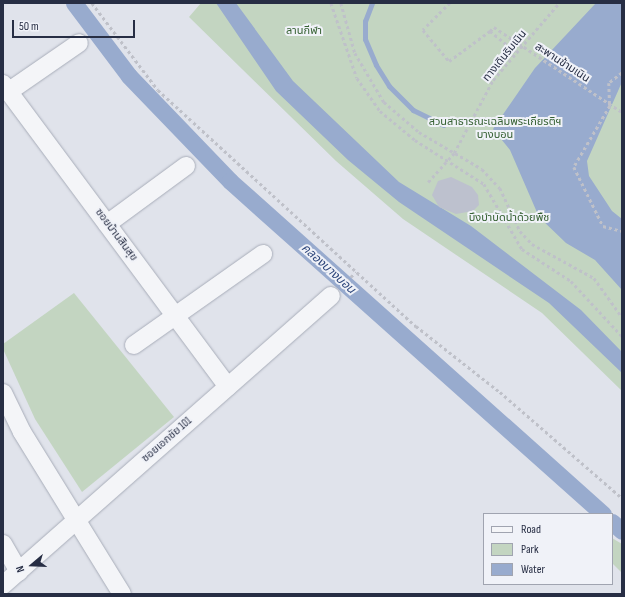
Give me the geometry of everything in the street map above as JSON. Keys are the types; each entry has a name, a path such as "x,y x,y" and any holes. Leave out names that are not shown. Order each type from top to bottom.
{"street":[{"path":"6,88 79,43"},
{"name":"ซอยบ้านสินสุข","path":"6,88 228,387"},
{"path":"107,224 186,166"},
{"path":"134,345 263,254"},
{"name":"ซอยเอกชัย 101","path":"3,585 79,522 228,387 332,296"},
{"path":"3,393 22,432 79,522 122,594"},
{"path":"3,544 19,572"}],"path":[{"path":"92,3 158,90 416,326 500,392 622,498"},
{"path":"331,3 344,49 368,94 395,126 484,184 522,249 571,281 622,336"},
{"path":"341,3 355,53 380,96 398,116 482,169 500,188 520,231 532,244 594,278 622,317"},
{"path":"450,3 423,30 448,61 490,31 517,53"},
{"name":"ทางเดินริมเนิน","path":"428,182 448,161 454,152 493,80 559,3"},
{"name":"สะพานข้ามเนิน","path":"490,31 494,27 622,112"},
{"path":"622,73 609,82 610,106 574,167 603,226 622,231"}],"green space":[{"name":"สวนสาธารณะเฉลิมพระเกียรติฯ บางบอน","path":"201,3 622,3 622,391 542,313 403,219 336,161 189,17"},
{"path":"74,293 174,417 82,492 35,419 3,349 3,344"},
{"path":"613,539 622,544 622,573 613,564"}],"water":[{"path":"216,3 236,3 293,81 399,182 471,226 581,310 622,352 622,373 549,303 399,202 348,160 276,91"},
{"path":"596,3 622,3 622,82 587,161 589,176 612,211 622,219 622,290 595,260 566,243 539,217 510,150 493,129 535,68"}],"building":[{"path":"451,177 472,187 478,195 479,205 473,211 456,214 439,207 432,195 438,181"}],"waterway":[{"name":"คลองบางบอน","path":"74,3 129,76 230,181 602,513"},
{"path":"372,3 365,21 365,39 376,65 389,86 413,110 444,125"},
{"name":"คลองบางบอน","path":"613,523 622,531"}],"park label":[{"name":"ลานกีฬา","path":"304,31"},
{"name":"บึงบำบัดน้ำด้วยพืช","path":"509,218"}]}
